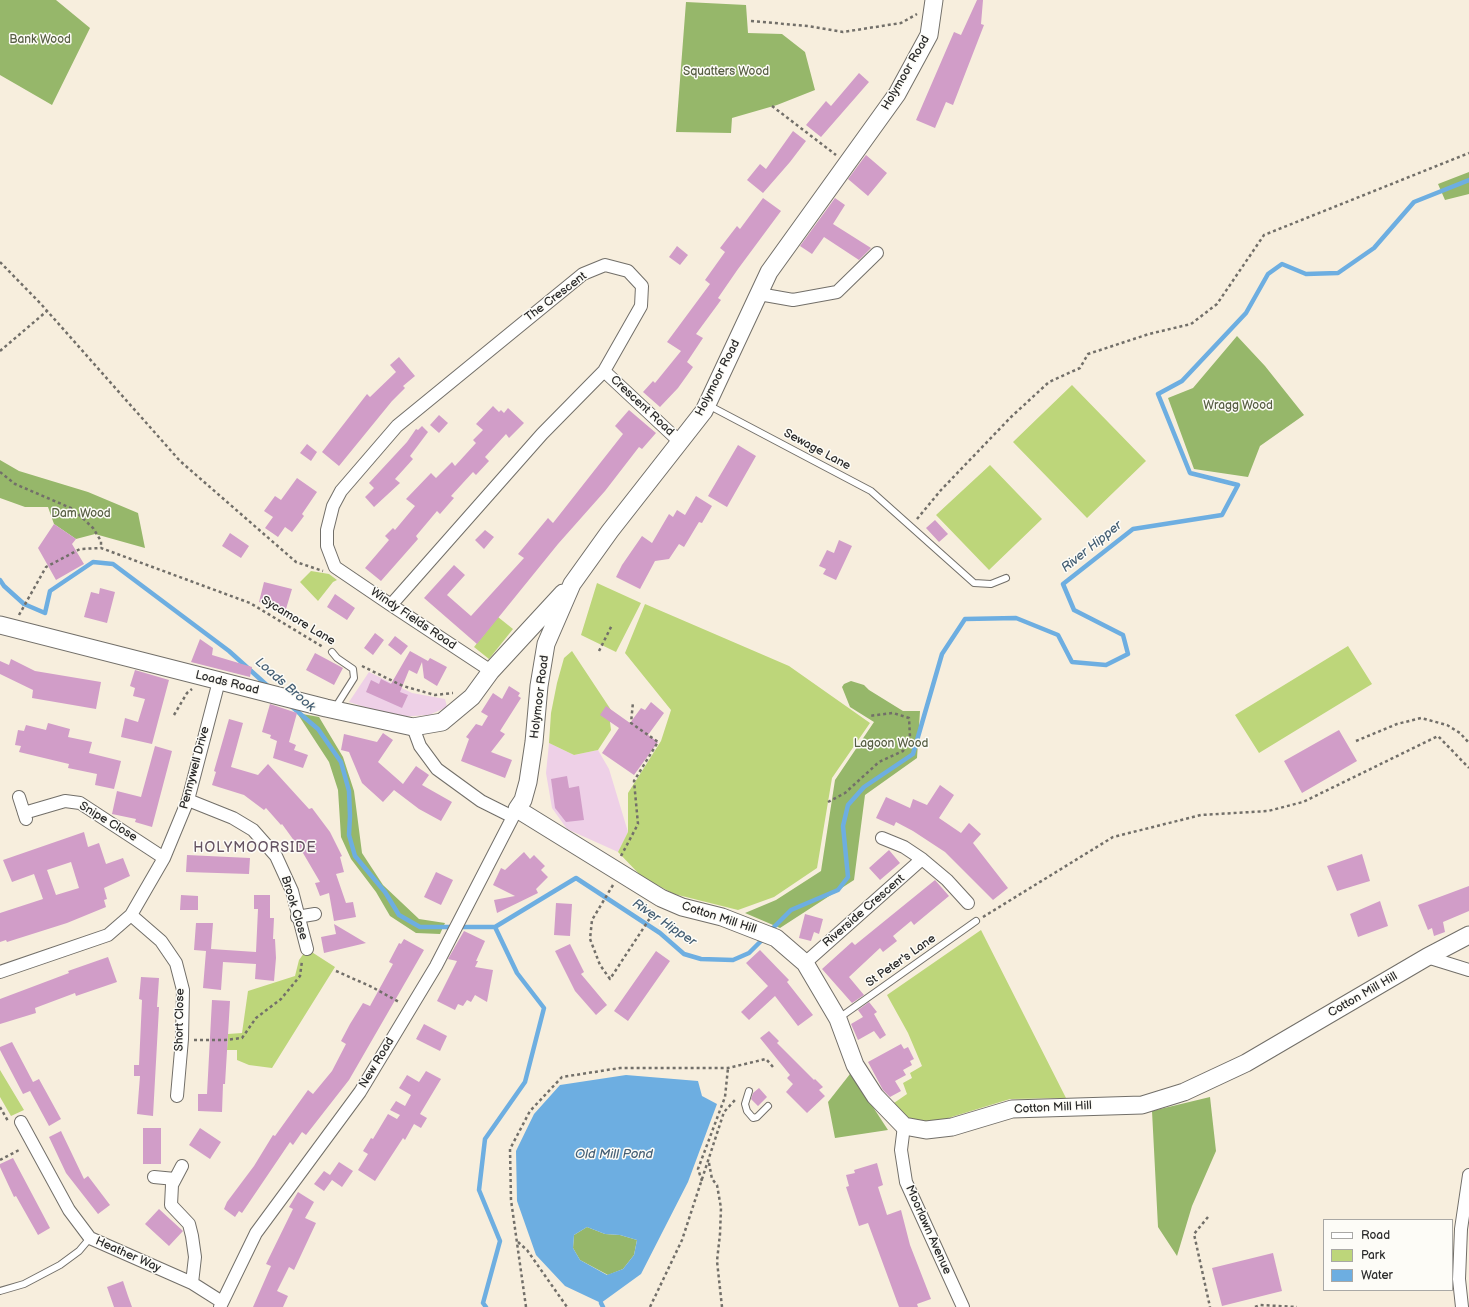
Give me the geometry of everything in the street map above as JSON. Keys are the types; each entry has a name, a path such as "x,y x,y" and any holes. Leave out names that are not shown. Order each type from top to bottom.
{"street":[{"name":"Holymoor Road","path":"515,813 523,800 528,782 534,742 539,686 546,644 572,584 610,532 704,411 769,272 897,94 929,35 928,5"},
{"path":"759,294 793,300 836,292 877,253"},
{"name":"The Crescent","path":"335,567 327,546 327,530 333,506 341,491 397,426 583,274 605,265 628,271 642,286 641,306 604,371 542,434 391,605"},
{"name":"Crescent Road","path":"604,371 680,442"},
{"name":"Windy Fields Road","path":"335,567 491,671"},
{"path":"515,813 481,802 437,769 420,746 413,727 442,722 472,697 491,671 572,584"},
{"name":"Loads Road","path":"6,627 334,710 413,727"},
{"name":"Pennywell Drive","path":"0,972 108,936 131,915 164,858 188,800 218,681"},
{"name":"Snipe Close","path":"19,797 25,817 65,802 80,803 164,858"},
{"name":"Brook Close","path":"188,800 234,818 253,830 276,856 292,891 297,917 306,949"},
{"name":"Cotton Mill Hill","path":"515,813 614,868 661,898 682,907 722,917 776,938 805,963 838,1019 855,1065 875,1096 904,1126 926,1130 952,1126 1012,1109 1142,1105 1184,1092 1246,1063 1426,958 1469,935"},
{"name":"New Road","path":"221,1304 256,1233 360,1092 436,966 515,813"},
{"path":"882,838 904,847 922,859 947,880 968,903"},
{"name":"Riverside Crescent","path":"805,963 922,859"},
{"path":"297,917 315,914"},
{"name":"Short Close","path":"131,915 161,941 176,963 183,990 182,1039 177,1096"},
{"path":"1426,958 1469,970"},
{"name":"Heather Way","path":"21,1122 69,1210 90,1238 192,1284 221,1304"},
{"name":"Moorlawn Avenue","path":"904,1126 901,1150 906,1182 963,1307"},
{"path":"182,1166 172,1184 171,1206 189,1224 195,1257 192,1284"},
{"path":"1462,1307 1459,1279 1461,1229 1469,1175"},
{"path":"154,1177 175,1179"}],"lane":[{"name":"Sewage Lane","path":"707,404 871,491 894,510 909,527 974,583 992,584 1006,578"},
{"path":"332,652 337,658 353,669 354,678 334,710"},
{"name":"St Peter's Lane","path":"838,1019 976,921"},
{"path":"749,1091 745,1104 747,1111 753,1118 757,1117 768,1106"},
{"path":"0,1291 24,1284 60,1265 79,1251 90,1238"}],"path":[{"path":"751,21 808,26 843,32 901,23 917,14 928,5"},
{"path":"772,106 837,155"},
{"path":"909,527 941,490 1011,418 1049,382 1080,368 1088,354 1149,334 1191,324 1217,304 1264,235 1433,166 1469,153"},
{"path":"0,262 47,311 180,461 296,562 326,572 335,567"},
{"path":"0,351 47,311"},
{"path":"0,472 16,484 73,509 93,528 101,541 101,548"},
{"name":"Sycamore Lane","path":"6,627 46,567 80,549 101,548 250,603 332,652"},
{"path":"599,651 612,625"},
{"path":"360,666 402,686 422,692 435,695 457,692"},
{"path":"174,715 187,693 194,688"},
{"path":"614,868 638,824 634,781 658,742 631,723 633,702"},
{"path":"828,802 845,793 879,762 903,751 910,737 909,718 892,713 869,716"},
{"path":"1356,741 1397,724 1421,718 1447,725 1460,733 1469,743"},
{"path":"976,921 1113,837 1201,815 1268,811 1303,802 1438,736 1469,768"},
{"path":"611,889 601,903 592,920 590,939 600,965 610,979 652,915"},
{"path":"641,932 661,898"},
{"path":"182,1039 225,1040 242,1038 256,1018 281,999 300,976 302,961 306,949"},
{"path":"336,971 372,987 410,1008"},
{"path":"526,1307 511,1200 510,1149 530,1111 562,1077 620,1068 728,1068 766,1059 773,1067"},
{"path":"702,1181 698,1169 725,1097 728,1068"},
{"path":"650,1307 682,1240 724,1112 733,1101 746,1090 749,1091"},
{"path":"0,1160 16,1151"},
{"path":"708,1163 712,1179 717,1185 721,1208 717,1260 722,1307"},
{"path":"1208,1217 1194,1234 1210,1307"},
{"path":"517,1242 527,1250 567,1307"},
{"path":"1255,1307 1260,1305 1297,1307"}],"shaded area":[{"path":"369,672 412,693 445,699 447,707 429,715 397,717 349,702"},
{"path":"549,743 574,755 598,750 609,769 628,832 618,852 567,829 552,808 546,773"}],"green space":[{"name":"Bank Wood","path":"0,0 56,0 90,28 52,105 0,75"},
{"name":"Squatters Wood","path":"686,2 746,5 748,33 782,34 805,52 815,90 777,105 732,118 731,133 676,132"},
{"path":"1469,172 1469,194 1445,200 1438,184"},
{"name":"Wragg Wood","path":"1237,336 1265,366 1304,415 1260,446 1248,477 1194,469 1168,398 1193,388"},
{"path":"1072,385 1146,461 1087,518 1013,442"},
{"name":"Dam Wood","path":"0,460 19,471 88,492 138,513 145,548 95,534 76,539 54,524 48,507 25,507 0,498"},
{"path":"990,465 1042,519 989,570 936,515"},
{"path":"311,571 329,574 337,580 333,582 318,601 300,582"},
{"path":"597,583 641,603 616,652 581,635"},
{"path":"645,604 789,666 870,723 832,778 817,868 774,897 738,910 674,894 642,877 618,852 628,832 628,793 661,741 671,710 625,653"},
{"path":"498,617 513,629 489,659 474,647"},
{"path":"1348,646 1372,684 1259,753 1235,715"},
{"path":"572,651 615,716 610,722 611,730 598,750 574,755 549,743 551,713 557,683 564,658"},
{"name":"Lagoon Wood","path":"851,681 864,685 869,690 903,711 920,711 917,758 865,795 854,880 780,928 745,913 776,900 821,871 835,780 874,722 850,707 842,687 844,684"},
{"path":"297,713 319,717 343,757 354,791 362,853 383,885 419,919 445,923 440,934 416,933 390,916 376,892 351,859 341,837 338,790 329,762"},
{"path":"981,930 1066,1098 1010,1099 932,1123 907,1121 891,1105 907,1094 903,1083 912,1078 910,1073 922,1066 908,1033 887,995"},
{"path":"307,949 335,967 272,1068 249,1065 237,1060 237,1050 227,1050 228,1034 242,1033 248,991 295,976 299,960"},
{"path":"0,1070 24,1110 11,1116 0,1097"},
{"path":"850,1074 888,1130 835,1138 828,1102"},
{"path":"1210,1097 1216,1151 1192,1206 1177,1256 1158,1227 1152,1111"},
{"path":"587,1227 605,1234 620,1235 637,1240 634,1255 623,1269 608,1275 580,1260 573,1248 574,1235"}],"water":[{"name":"Old Mill Pond","path":"626,1075 698,1081 702,1096 717,1104 688,1182 641,1274 601,1303 565,1286 536,1255 517,1201 516,1151 534,1114 560,1085","holes":["587,1227 605,1234 620,1235 637,1240 634,1255 623,1269 607,1275 580,1260 573,1248 574,1235"]}],"building":[{"path":"977,0 983,0 981,24 984,25 953,105 946,102 935,128 916,120 954,32 961,35"},
{"path":"859,73 869,82 821,137 806,125 826,101 831,106"},
{"path":"793,131 806,141 763,193 747,180 760,164 766,169"},
{"path":"866,155 887,173 868,196 848,179"},
{"path":"763,198 781,211 718,298 721,300 696,334 703,338 687,362 693,367 678,388 660,407 643,392 653,381 655,383 681,351 667,342 710,284 705,280 725,252 720,248 737,226 740,229"},
{"path":"835,198 845,205 833,224 871,248 859,260 824,237 812,254 800,246"},
{"path":"677,246 688,255 680,265 669,257"},
{"path":"399,357 415,376 403,386 405,388 392,401 339,466 322,452 367,394 370,397 396,372 390,365"},
{"path":"493,406 499,412 501,410 504,413 508,408 524,423 509,438 506,434 485,457 489,461 476,475 473,472 451,496 454,498 440,514 437,511 416,536 418,539 381,581 365,568 389,540 385,536 393,528 395,530 415,506 406,499 431,473 436,478 452,462 455,466 476,443 473,440 483,430 476,424"},
{"path":"629,410 656,433 642,449 639,447 605,491 558,544 477,644 424,598 454,565 465,575 447,595 471,616 524,558 518,554 548,518 553,523 623,434 615,426"},
{"path":"439,415 448,423 439,433 430,425"},
{"path":"422,426 428,432 410,456 413,459 395,479 400,483 374,507 365,497 374,488 369,483 407,442 416,429 418,430"},
{"path":"307,444 317,452 311,461 300,453"},
{"path":"738,445 756,456 727,507 708,496"},
{"path":"297,478 317,492 302,514 304,516 292,532 285,527 278,537 265,528 273,517 264,511 275,496 281,500"},
{"path":"696,496 712,506 702,523 699,522 684,547 679,544 669,559 655,561 640,589 616,577 622,565 642,536 652,543 669,514 673,517 677,510 685,515"},
{"path":"935,520 948,534 939,542 926,528"},
{"path":"54,524 76,539 72,544 84,564 56,580 38,548"},
{"path":"485,530 494,537 484,549 475,540"},
{"path":"230,533 249,546 241,558 222,546"},
{"path":"839,540 852,546 836,580 823,574 826,569 819,566 827,550 834,553"},
{"path":"264,582 292,589 286,609 259,602"},
{"path":"100,588 115,592 107,623 84,617 91,592 99,594"},
{"path":"335,594 355,608 347,620 327,607"},
{"path":"375,633 384,640 373,655 364,648"},
{"path":"395,636 408,646 401,655 388,645"},
{"path":"200,639 213,648 212,655 252,667 250,677 191,662"},
{"path":"410,651 428,661 430,658 447,667 437,686 424,678 422,662 417,674 409,670 400,692 408,695 402,708 366,692 371,680 379,684 381,679 391,684"},
{"path":"315,653 343,668 334,685 306,670"},
{"path":"11,659 35,671 101,682 96,709 32,698 33,690 0,674 0,661 9,665"},
{"path":"135,670 169,680 152,744 121,737 125,718 138,722 145,699 133,696 135,688 130,686"},
{"path":"509,686 520,693 518,696 521,698 500,731 505,734 491,752 512,760 505,778 461,761 469,739 466,737 476,724 482,726 488,716 481,712 493,693 502,699"},
{"path":"651,702 664,713 648,735 658,742 634,775 602,753 619,728 600,715 606,706 630,723 641,708 645,710"},
{"path":"270,704 297,713 289,742 296,745 294,750 308,755 303,768 273,758 277,741 270,738 271,735 262,732"},
{"path":"229,719 243,723 231,767 258,775 268,764 309,809 312,808 330,832 342,856 340,857 344,872 336,874 346,903 353,902 356,917 334,921 329,893 320,896 315,883 320,882 303,853 282,824 281,825 266,808 264,810 244,795 212,785 216,772 214,771"},
{"path":"48,723 70,729 68,737 92,742 89,753 121,761 114,789 95,785 97,774 68,768 69,764 19,752 21,746 15,745 18,730 24,731 26,725 46,730"},
{"path":"1339,730 1357,761 1302,793 1284,761"},
{"path":"383,733 393,740 378,762 403,784 416,766 429,775 422,785 452,802 441,821 419,809 394,790 383,802 362,783 349,752 341,750 344,734 377,742"},
{"path":"155,746 172,751 152,827 135,822 136,819 112,814 117,791 141,797"},
{"path":"567,776 569,788 579,786 584,820 566,822 555,808 551,779"},
{"path":"940,785 954,795 939,818 961,833 969,823 981,834 973,843 1008,888 993,900 945,852 913,831 896,822 894,826 876,818 886,797 910,808 913,799 927,805"},
{"path":"84,832 88,847 99,843 106,864 123,858 130,876 104,888 107,899 104,900 106,907 67,923 7,942 6,940 0,942 0,913 43,899 34,874 12,882 3,860","holes":["71,862 79,888 56,895 47,870"]},
{"path":"889,850 900,863 880,880 869,868"},
{"path":"524,852 530,859 534,855 545,866 541,870 548,877 536,889 538,893 497,913 494,900 515,896 493,885 501,868 505,870"},
{"path":"1362,854 1370,881 1337,891 1327,866"},
{"path":"187,855 250,858 249,874 186,872"},
{"path":"436,872 453,880 441,905 424,897"},
{"path":"935,880 949,896 914,925 911,921 893,936 897,941 883,952 880,948 849,977 864,995 852,1003 822,969 852,942 855,945"},
{"path":"1469,886 1469,911 1443,922 1445,932 1434,936 1432,928 1428,930 1418,905"},
{"path":"181,895 198,896 198,910 180,910"},
{"path":"254,895 270,895 270,918 274,918 273,939 275,939 276,958 274,981 255,979 256,964 223,962 221,990 203,988 206,951 194,950 196,923 213,923 211,949 256,952 258,909 254,909"},
{"path":"1380,901 1388,926 1358,937 1350,914"},
{"path":"556,903 572,904 570,936 554,935"},
{"path":"805,914 823,919 819,934 814,932 811,941 799,938"},
{"path":"334,924 366,943 324,953 321,937 336,934"},
{"path":"464,931 485,941 476,961 478,961 475,967 493,970 487,1002 475,995 471,1002 467,1000 463,1006 458,1004 455,1010 437,1001 457,961 448,959"},
{"path":"404,939 424,950 349,1080 306,1135 302,1132 293,1145 290,1142 242,1213 239,1211 235,1217 224,1209 227,1202 254,1166 273,1135 275,1136 308,1090 313,1094 332,1071 346,1044 341,1041 350,1024 363,1003 370,1006 393,964 389,962 399,943 401,944"},
{"path":"570,944 584,972 581,974 607,1005 596,1015 575,991 555,951"},
{"path":"760,950 789,980 787,982 813,1015 798,1026 775,996 749,1020 741,1012 768,986 746,963"},
{"path":"656,951 670,961 628,1021 614,1011"},
{"path":"108,957 117,982 76,996 75,993 35,1008 36,1013 0,1024 0,999 69,973 68,971"},
{"path":"141,977 159,978 157,1007 159,1007 153,1116 137,1114 140,1076 134,1076 134,1065 139,1065 142,1000 139,999"},
{"path":"212,1000 230,1001 222,1112 198,1111 198,1094 207,1094"},
{"path":"869,1002 877,1012 874,1014 886,1035 880,1039 874,1031 858,1040 851,1024 863,1017 858,1010"},
{"path":"424,1024 447,1036 440,1051 416,1039"},
{"path":"769,1031 779,1041 777,1043 823,1087 819,1090 825,1096 807,1113 786,1092 793,1084 787,1078 790,1075 760,1038"},
{"path":"12,1042 33,1082 39,1079 61,1119 49,1126 30,1091 23,1094 0,1050 0,1047"},
{"path":"901,1044 904,1049 908,1047 914,1059 910,1061 912,1065 903,1070 906,1075 895,1081 901,1091 890,1097 883,1090 868,1062"},
{"path":"426,1071 441,1079 420,1114 427,1118 421,1128 414,1124 405,1140 403,1138 375,1181 358,1170 368,1154 363,1151 371,1138 373,1139 388,1114 397,1119 400,1115 390,1110 396,1101 405,1106 411,1095 399,1088 407,1075 419,1082"},
{"path":"759,1088 767,1097 758,1106 751,1099 753,1093"},
{"path":"143,1128 161,1128 161,1164 143,1164"},
{"path":"200,1128 221,1142 210,1159 189,1145"},
{"path":"61,1131 84,1179 88,1176 110,1205 98,1214 66,1173 49,1137"},
{"path":"13,1158 50,1228 38,1235 16,1196 14,1197 0,1167 0,1164"},
{"path":"339,1162 353,1171 342,1187 332,1180 324,1191 314,1184 324,1171 330,1175"},
{"path":"877,1163 883,1185 878,1187 887,1215 901,1210 910,1245 931,1299 917,1304 918,1307 899,1307 868,1223 859,1226 846,1187 849,1186 846,1175 855,1173 854,1170"},
{"path":"298,1192 314,1202 305,1218 316,1223 294,1270 289,1267 277,1291 288,1296 283,1307 253,1307 271,1266 266,1264 293,1209 289,1207"},
{"path":"159,1209 183,1231 169,1246 145,1224"},
{"path":"1273,1253 1282,1291 1222,1306 1212,1268"},
{"path":"123,1281 132,1307 114,1307 107,1287"}],"waterway":[{"name":"River Hipper","path":"769,932 791,910 838,890 848,877 843,826 848,805 864,787 913,754 942,654 965,619 1016,618 1058,635 1072,662 1106,665 1128,654 1123,635 1074,610 1063,584 1133,529 1222,515 1238,485 1190,473 1158,394 1182,381 1246,313 1268,274 1282,264 1306,274 1338,273 1374,248 1414,202 1469,180"},
{"name":"Loads Brook","path":"0,580 4,586 24,604 45,613 50,591 93,562 113,564 229,651 270,688"},
{"name":"Loads Brook","path":"291,706 318,729 341,762 349,791 349,835 355,856 385,892 399,915 420,927 495,927"},
{"name":"River Hipper","path":"486,1307 483,1303 500,1241 479,1190 485,1139 525,1082 544,1008 517,973 495,927 576,878 660,933 684,954 701,959 733,960 749,953 764,938"},
{"path":"601,1303 603,1307"}],"district":[{"name":"HOLYMOORSIDE","path":"255,848"}]}
